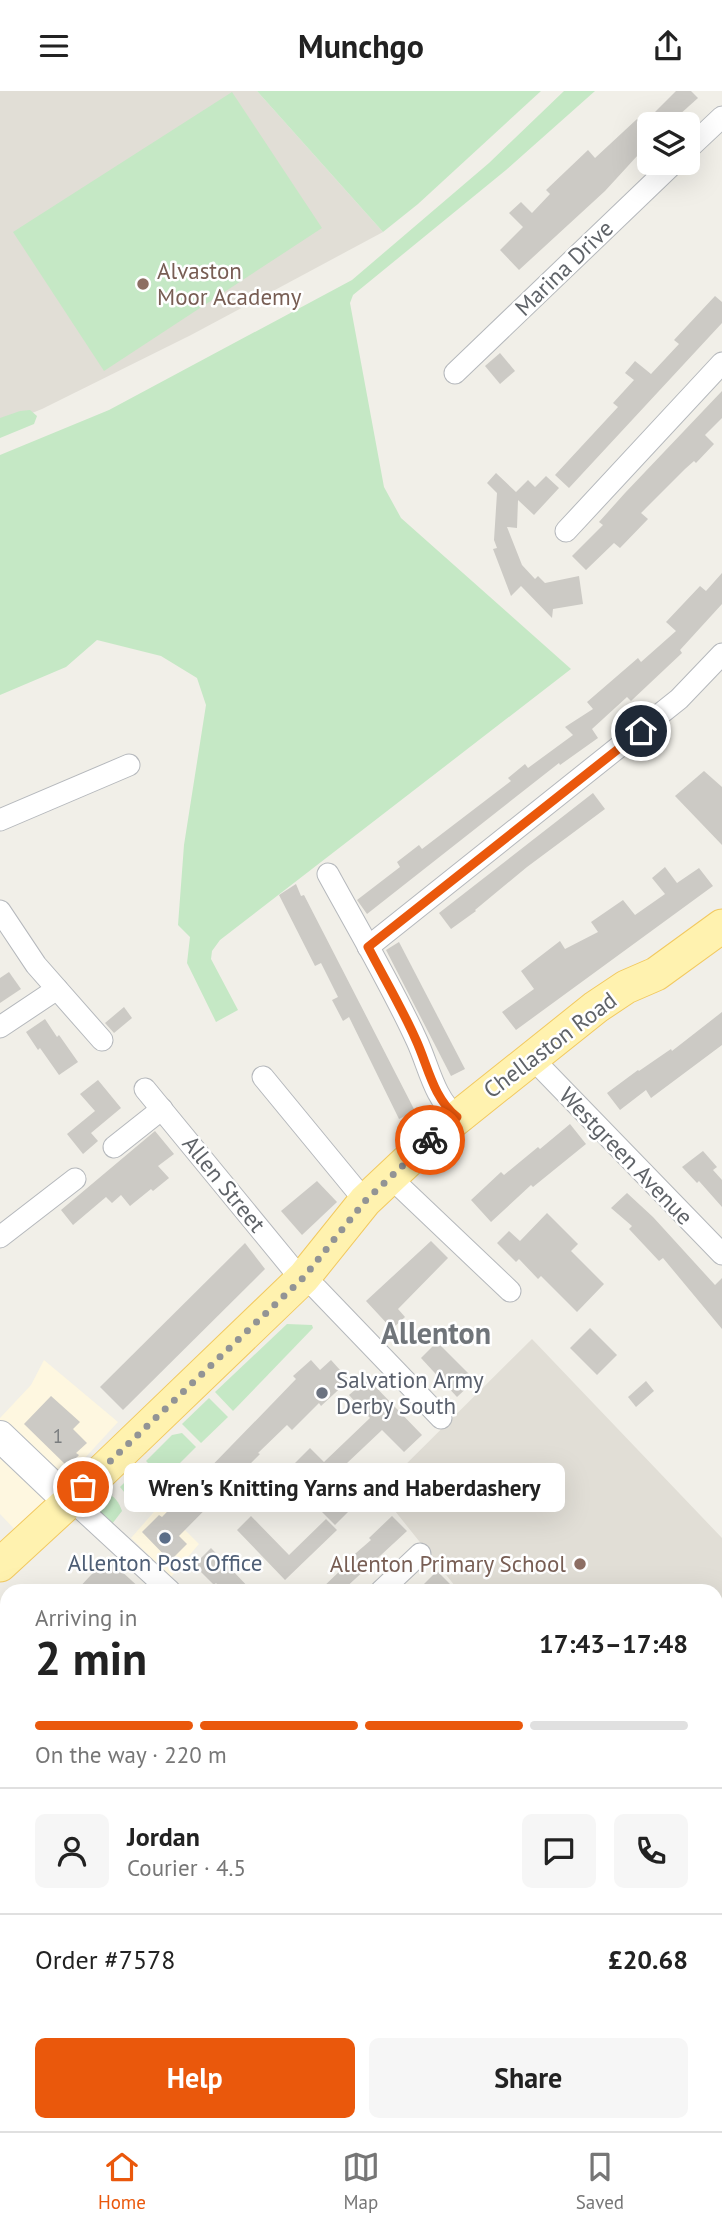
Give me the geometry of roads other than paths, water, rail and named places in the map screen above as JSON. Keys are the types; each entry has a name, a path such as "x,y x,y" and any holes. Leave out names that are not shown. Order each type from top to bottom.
{"main road":[{"name":"Chellaston Road","path":"0,1565 304,1277 365,1201 389,1176 457,1117 596,1007 626,987 656,974 721,930"}],"street":[{"path":"700,138 722,117"},
{"name":"Marina Drive","path":"455,373 661,175"},
{"path":"566,531 722,363"},
{"path":"368,947 670,707 722,654"},
{"path":"0,820 129,765"},
{"path":"328,874 417,1041 446,1108 457,1117"},
{"path":"0,911 36,965 102,1040"},
{"path":"0,1027 57,989"},
{"name":"Westgreen Avenue","path":"531,1057 722,1254"},
{"path":"262,1077 365,1201"},
{"name":"Allen Street","path":"145,1089 292,1268 304,1277 442,1418"},
{"path":"114,1147 162,1109"},
{"path":"389,1176 510,1291"},
{"path":"0,1237 75,1179"},
{"path":"0,1436 68,1501 79,1507 162,1584"},
{"path":"389,1584 420,1554"}],"place":[{"name":"Alvaston Moor Academy","path":"143,284"},
{"name":"Salvation Army Derby South","path":"322,1393"},
{"name":"Wren's Knitting Yarns and Haberdashery","path":"83,1487"},
{"name":"Allenton Post Office","path":"165,1538"},
{"name":"Allenton Primary School","path":"580,1564"}],"district":[{"name":"Allenton","path":"436,1334"}]}
